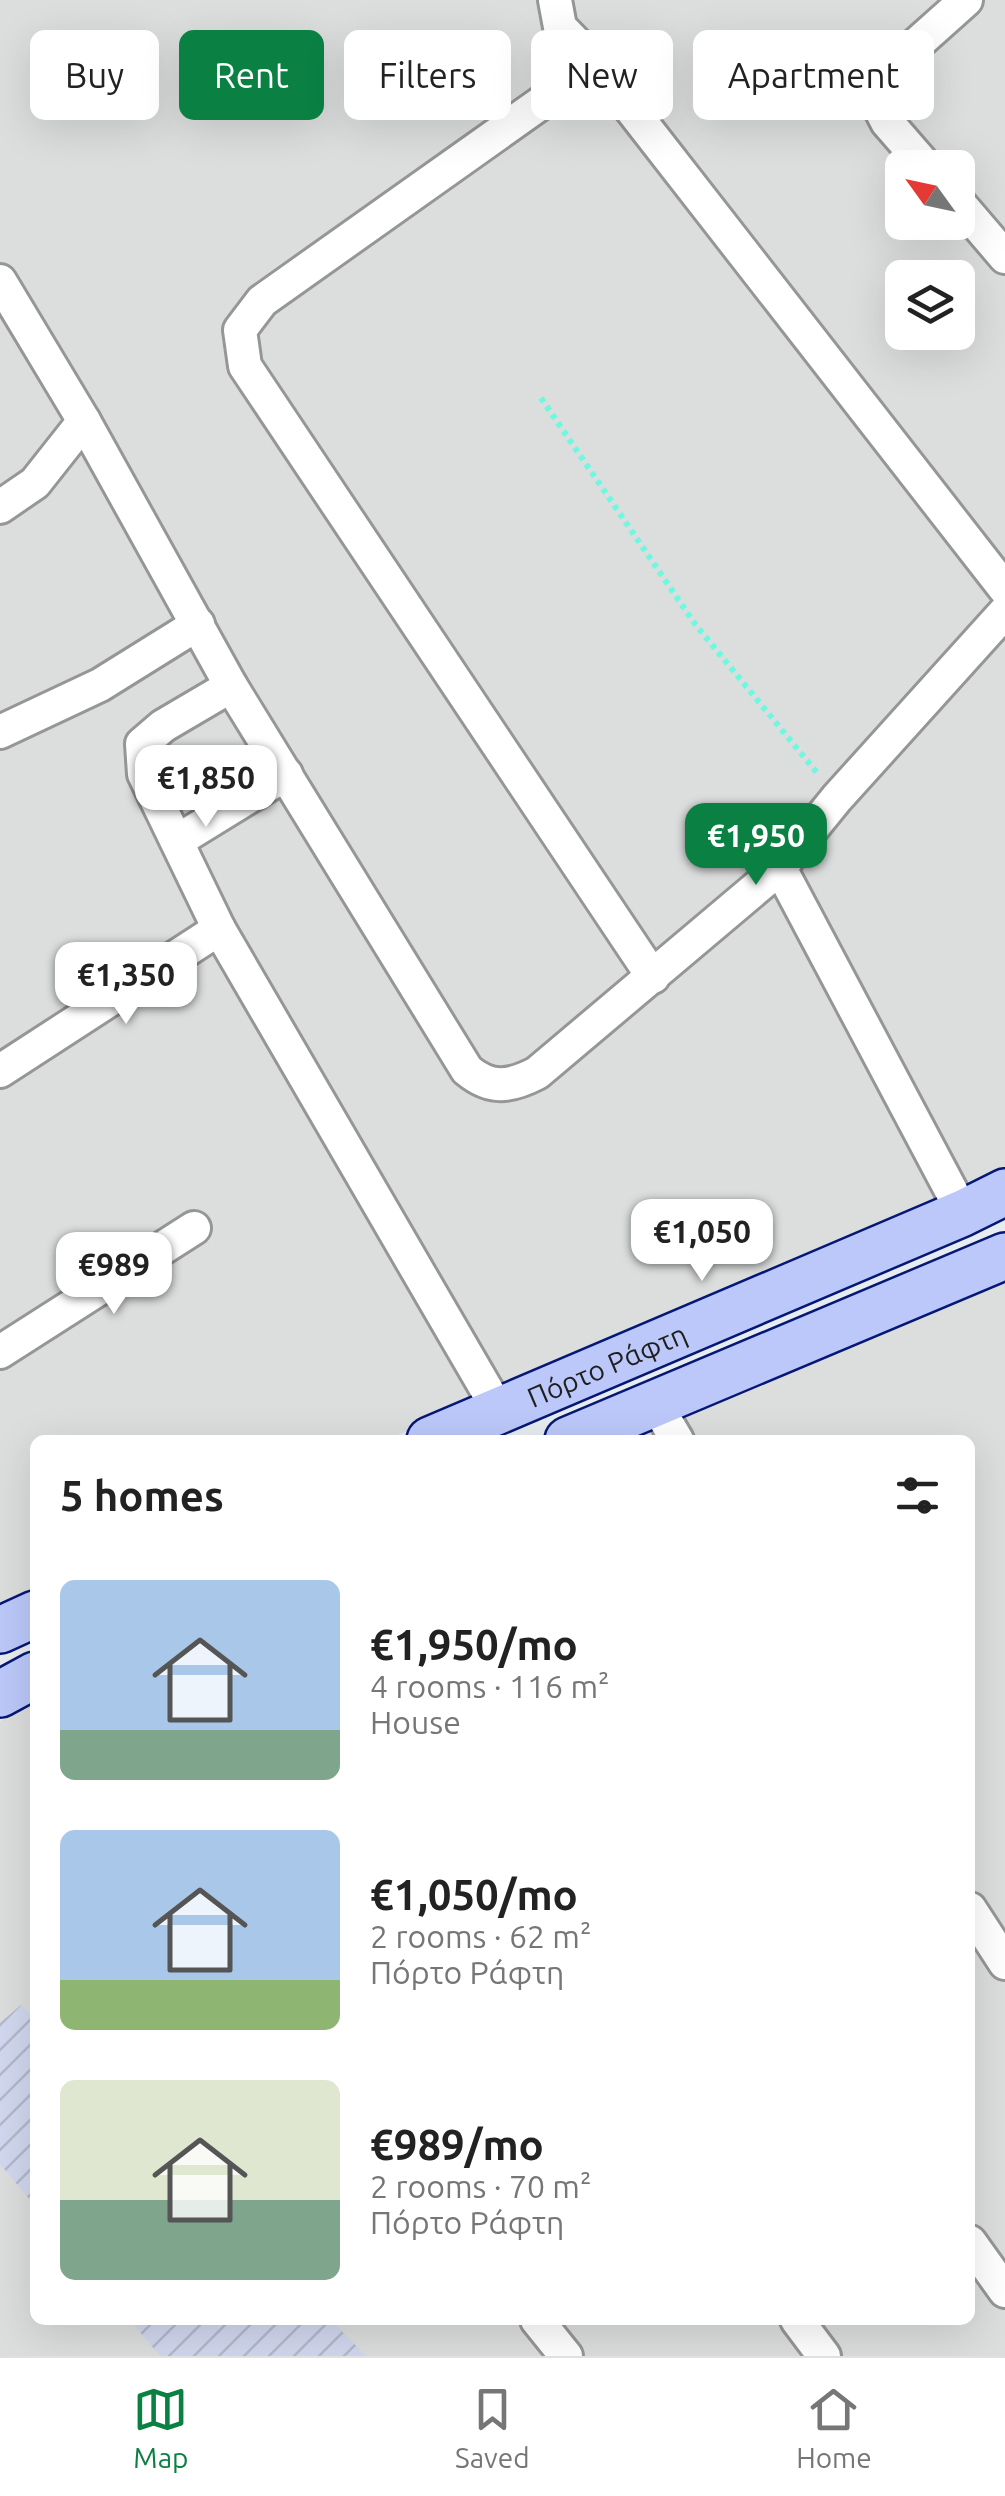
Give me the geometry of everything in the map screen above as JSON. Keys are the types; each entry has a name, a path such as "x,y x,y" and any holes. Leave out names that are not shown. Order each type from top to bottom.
{"main road":[{"path":"964,1213 1005,1171"},
{"name":"Πόρτο Ράφτη","path":"442,1435 964,1213 1005,1192"},
{"name":"Πόρτο Ράφτη","path":"597,1435 667,1423 1005,1256"},
{"path":"0,1630 30,1616"},
{"path":"0,1694 30,1678"}],"street":[{"path":"555,0 563,30"},
{"path":"911,150 887,122 872,93 900,59 966,0"},
{"path":"531,110 262,300 240,330 245,366 653,977"},
{"path":"640,120 1005,590"},
{"path":"975,222 1005,256"},
{"path":"0,280 84,421 231,686 467,1070 482,1082 497,1086 519,1083 537,1073 780,868 1005,612"},
{"path":"0,506 35,482 84,421"},
{"path":"0,732 100,685 198,624"},
{"path":"231,686 163,726 142,744 144,774 220,929 500,1411"},
{"path":"177,841 286,774"},
{"path":"780,868 964,1213"},
{"path":"0,1071 220,929"},
{"path":"0,1352 194,1228"},
{"path":"975,1917 1005,1963"},
{"path":"975,2249 1005,2291"},
{"path":"541,2325 566,2356"},
{"path":"802,2325 824,2356"}],"path":[{"path":"542,398 695,624 838,798"}],"shaded area":[{"path":"0,0 1005,0 1005,1173 398,1435 30,1435 30,1595 0,1608"},
{"path":"1005,1269 1005,2356 0,2356 0,1721 30,1706 30,2325 975,2325 975,1435 614,1435"},
{"path":"21,2005 30,2014 30,2200 0,2164 0,2023"},
{"path":"134,2325 336,2325 366,2356 160,2356"}]}
